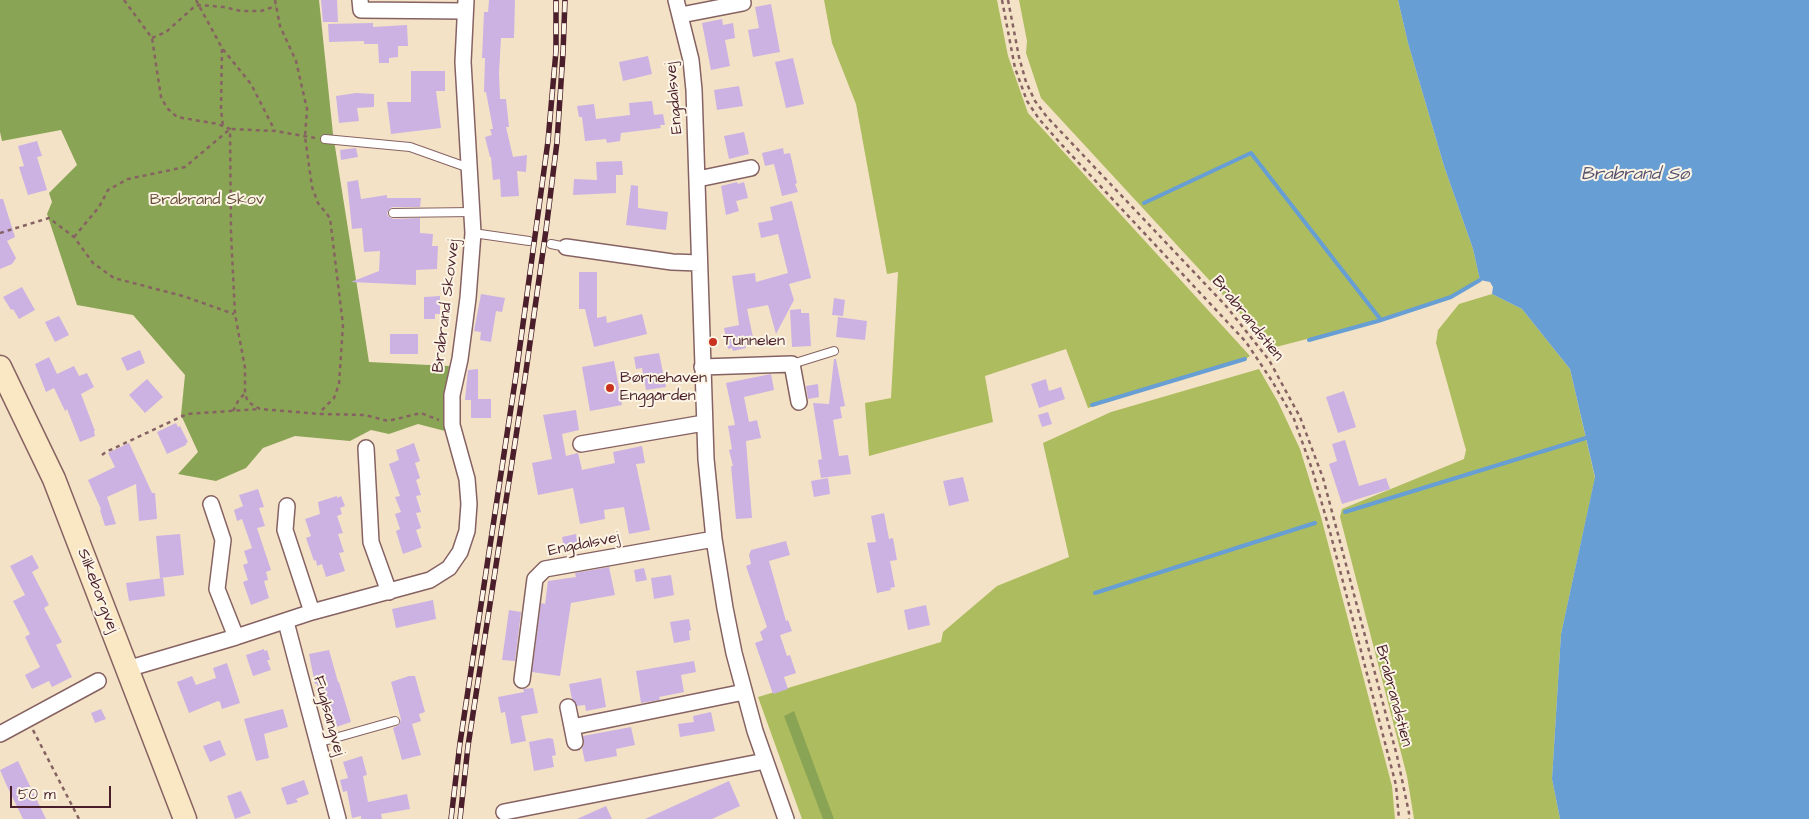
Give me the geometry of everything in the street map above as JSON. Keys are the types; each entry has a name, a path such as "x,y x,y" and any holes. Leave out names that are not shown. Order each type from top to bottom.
{"main road":[{"name":"Silkeborgvej","path":"0,368 54,480 185,819"}],"street":[{"name":"Brabrand Skovvej","path":"360,0 361,10 465,6 463,62 473,233 468,298 460,359 452,394 452,426 467,479 469,504 467,531 460,552 449,568 430,580 389,592"},
{"name":"Engdalsvej","path":"676,0 691,60 694,90 704,423 714,539 725,608 744,692 765,761 786,819"},
{"path":"681,15 743,3"},
{"path":"698,179 751,168"},
{"path":"559,245 672,262 699,263"},
{"path":"702,367 792,364 799,402"},
{"path":"581,444 704,423"},
{"path":"127,669 286,622 312,612 389,592 372,542 366,448"},
{"path":"211,504 223,540 217,589 236,637"},
{"path":"287,506 285,530 312,612"},
{"name":"Engdalsvej","path":"522,680 535,578 545,570 714,539"},
{"name":"Fuglsangvej","path":"286,622 338,819"},
{"path":"0,734 98,681"},
{"path":"568,707 574,734 744,692"},
{"path":"504,812 765,761"}],"lane":[{"path":"325,139 410,147 470,168"},
{"path":"394,213 472,212"},
{"path":"473,233 529,241"},
{"path":"792,364 834,351"},
{"path":"317,743 395,721"}],"path":[{"path":"124,0 152,38 161,97 177,117 218,124 230,129 275,131 325,139"},
{"path":"196,0 222,48 251,84 275,131"},
{"path":"275,0 280,26 296,61 308,109 305,137 312,187 318,203 330,218 343,325 339,384 334,398 320,414"},
{"path":"1002,0 1015,68 1027,101 1035,113 1061,144 1246,342 1294,419 1314,472 1330,532 1396,785 1399,819"},
{"name":"Brabrandstien","path":"1008,0 1026,82 1035,101 1047,118 1226,306 1269,360 1300,416 1324,478 1397,756 1409,819"},
{"path":"152,38 166,32 194,7 224,7 241,11 261,11 276,6"},
{"path":"222,48 221,109 223,126"},
{"path":"74,237 99,207 108,190 128,179 184,167 230,129"},
{"path":"230,129 231,234 235,314 245,368 245,393 248,402 260,409"},
{"path":"0,233 49,218 74,237 93,263 114,278 183,296 235,314"},
{"path":"233,411 238,400 245,393"},
{"path":"102,455 187,414 260,409 320,414 365,415 388,421 421,413 452,426"},
{"path":"39,743 79,819"}],"green space":[{"name":"Brabrand Skov","path":"0,0 319,0 333,134 369,362 449,366 445,431 418,424 389,434 371,430 350,441 295,436 263,448 246,468 216,481 178,474 198,452 181,415 185,375 133,315 77,305 47,214 52,202 49,193 77,165 61,130 2,141 0,132"},
{"path":"824,0 997,0 1008,56 1028,113 1250,356 1244,360 1088,408 1066,349 985,376 993,422 869,456 865,403 891,398 898,272 887,274 856,104 832,43"},
{"path":"1019,0 1398,0 1408,43 1444,166 1473,249 1480,280 1451,297 1381,320 1272,348 1041,98 1026,53 1027,41"},
{"path":"1492,294 1522,309 1570,369 1595,478 1561,634 1552,779 1560,819 1414,819 1407,776 1340,517 1342,509 1464,459 1466,450 1436,343 1438,330 1459,304"},
{"path":"1259,369 1278,402 1300,449 1321,517 1392,786 1395,819 802,819 758,697 941,642 943,632 997,586 1069,557 1043,443 1111,412"},
{"path":"794,711 834,819 823,819 784,716"}],"water":[{"name":"Brabrand Sø","path":"1398,0 1809,0 1809,819 1560,819 1552,779 1561,634 1595,477 1570,369 1522,309 1492,294 1493,287 1490,282 1480,280 1473,249 1444,166 1408,43"}],"building":[{"path":"321,0 337,0 338,22 323,22"},
{"path":"489,0 515,0 514,38 501,38 499,73 500,99 506,99 509,127 506,127 513,157 527,155 526,172 517,171 519,196 501,197 500,179 493,180 491,157 485,137 492,135 490,129 493,129 486,92 484,92 485,58 482,58 484,12 488,12"},
{"path":"771,4 780,52 753,57 748,30 759,28 755,7"},
{"path":"722,19 723,25 733,23 735,38 725,40 730,66 711,70 702,23"},
{"path":"373,23 373,27 407,25 408,46 398,46 398,57 389,58 389,63 379,63 378,44 364,44 364,41 329,42 328,24"},
{"path":"648,56 652,74 623,81 619,62"},
{"path":"793,58 804,104 786,108 775,62"},
{"path":"411,71 445,71 445,91 436,91 441,128 391,134 387,102 411,102"},
{"path":"739,86 743,106 717,110 714,90"},
{"path":"356,93 374,94 374,107 357,108 359,121 339,123 336,96"},
{"path":"652,101 654,115 663,114 665,125 660,125 661,128 621,133 620,141 607,143 606,139 585,141 582,117 579,117 577,106 594,104 596,119 630,115 629,103"},
{"path":"744,132 749,154 729,159 724,136"},
{"path":"37,141 42,156 37,157 47,190 28,195 19,167 24,166 18,146"},
{"path":"356,148 358,157 341,160 340,150"},
{"path":"783,148 784,154 790,153 798,192 782,196 774,164 765,166 762,153"},
{"path":"622,161 623,175 616,175 616,193 573,195 574,179 597,180 596,162"},
{"path":"358,180 361,199 387,195 387,198 421,198 420,207 392,207 387,213 393,219 420,218 420,233 433,234 432,246 438,246 437,269 416,270 416,285 351,282 379,271 380,251 364,252 362,228 352,229 347,182"},
{"path":"737,182 738,184 744,182 748,198 736,201 739,211 726,215 721,186"},
{"path":"631,185 638,186 638,208 668,212 666,230 626,225"},
{"path":"0,199 3,199 15,237 7,241 16,258 12,264 0,269"},
{"path":"792,201 811,278 789,284 794,300 776,334 768,305 747,309 754,342 745,345 746,348 733,351 732,348 728,349 724,328 739,325 732,276 755,273 756,282 788,273 778,234 761,238 758,223 773,220 770,207"},
{"path":"579,272 597,272 597,318 606,316 607,323 642,314 647,334 594,347 585,309 579,309"},
{"path":"22,287 35,310 19,319 3,297"},
{"path":"481,294 505,298 502,312 496,311 491,342 480,340 481,332 474,331"},
{"path":"440,296 440,314 435,314 435,319 424,319 424,297"},
{"path":"834,298 845,300 843,316 832,315"},
{"path":"801,309 801,313 809,313 811,346 792,347 790,310"},
{"path":"59,316 69,335 55,342 45,322"},
{"path":"838,317 867,321 865,340 836,337"},
{"path":"390,334 418,334 418,354 390,354"},
{"path":"140,350 145,363 127,371 121,358"},
{"path":"659,353 666,387 646,390 642,368 636,369 634,357"},
{"path":"49,357 57,374 74,366 79,376 87,373 94,387 81,394 95,431 95,436 80,442 67,409 65,411 54,388 46,392 35,364"},
{"path":"834,359 836,359 845,406 840,407 842,418 833,420 839,456 848,455 851,474 821,478 818,460 822,459 813,403 829,404"},
{"path":"614,361 622,405 590,411 582,367"},
{"path":"478,369 478,399 491,399 491,418 471,418 471,400 465,400 468,370"},
{"path":"771,374 774,390 744,397 749,422 757,420 761,438 746,441 752,518 736,519 731,466 733,466 729,450 732,449 728,426 735,425 726,383"},
{"path":"147,379 163,397 145,413 129,395"},
{"path":"1046,379 1049,391 1061,387 1065,399 1039,408 1031,384"},
{"path":"818,384 819,397 808,399 806,386"},
{"path":"1344,391 1356,427 1338,433 1326,397"},
{"path":"576,410 579,430 562,434 566,456 578,453 582,470 615,463 613,452 642,446 645,463 636,464 650,530 629,534 624,507 604,510 605,519 580,524 573,488 538,495 532,463 552,459 543,415"},
{"path":"1048,412 1052,424 1042,427 1038,415"},
{"path":"176,423 178,427 180,426 188,442 186,445 167,454 157,432"},
{"path":"1345,440 1359,486 1386,478 1390,489 1342,504 1329,464 1337,461 1332,444"},
{"path":"129,443 152,493 155,493 157,519 139,521 136,484 107,497 116,524 105,526 101,509 88,480 115,467 108,453"},
{"path":"414,443 420,461 415,463 420,478 416,480 421,495 416,496 421,512 416,513 421,528 416,530 422,547 403,554 396,531 400,529 395,514 401,512 395,497 400,496 389,464 399,460 396,450"},
{"path":"963,477 969,501 949,506 943,481"},
{"path":"828,478 830,494 814,497 811,481"},
{"path":"258,489 264,507 259,508 265,526 257,528 271,570 266,572 268,580 264,581 269,598 251,605 243,582 248,580 243,565 248,563 244,551 252,548 242,519 237,521 234,510 243,506 239,495"},
{"path":"337,496 337,498 341,496 345,506 340,508 342,514 337,516 343,533 338,534 344,552 339,553 345,571 326,577 322,564 317,566 316,560 314,561 306,538 311,536 305,519 320,514 318,502"},
{"path":"884,513 889,539 893,538 897,560 890,561 895,587 890,588 891,590 877,593 867,543 876,542 871,516"},
{"path":"180,534 184,575 160,578 156,536"},
{"path":"576,534 579,551 565,553 562,537"},
{"path":"786,541 790,555 769,561 786,621 788,620 792,631 780,635 787,656 790,655 796,673 784,677 788,689 773,694 755,643 763,640 760,632 767,627 746,566 751,564 749,555 751,550"},
{"path":"32,555 39,568 32,572 49,605 44,608 62,642 56,645 72,677 52,687 49,681 32,689 25,675 40,667 25,637 30,634 13,601 25,595 10,566"},
{"path":"609,567 615,595 571,603 560,676 532,672 541,603 545,604 548,581 576,577 575,573"},
{"path":"644,568 647,580 636,582 634,570"},
{"path":"671,575 674,595 654,599 651,578"},
{"path":"163,578 165,596 129,601 126,583"},
{"path":"433,600 436,619 396,628 392,609"},
{"path":"926,605 930,625 908,630 904,610"},
{"path":"509,610 521,612 515,661 502,660"},
{"path":"689,619 690,640 674,643 670,622"},
{"path":"264,649 264,651 267,650 270,660 267,660 271,670 253,676 246,655"},
{"path":"329,650 351,722 333,728 321,689 318,689 317,684 315,684 309,654"},
{"path":"694,661 696,672 681,675 684,692 659,697 660,700 641,703 636,671"},
{"path":"227,663 240,703 222,709 218,701 189,713 177,682 192,676 196,685 216,678 213,668"},
{"path":"415,676 425,712 419,714 421,721 412,724 421,755 402,760 393,728 399,725 401,719 391,682"},
{"path":"601,678 606,707 586,711 585,705 577,706 572,699 569,684"},
{"path":"533,688 538,713 521,716 526,741 511,744 505,712 501,713 498,697 524,692 523,689"},
{"path":"101,709 106,719 95,723 91,713"},
{"path":"283,709 288,727 264,734 269,758 256,761 244,719"},
{"path":"711,712 715,731 680,737 678,724 694,722 693,716"},
{"path":"631,727 635,745 616,749 617,756 585,762 582,748 584,745 583,736"},
{"path":"553,739 556,755 552,756 554,767 534,771 529,742"},
{"path":"220,740 226,755 210,762 203,746"},
{"path":"362,756 367,775 363,776 368,802 407,794 410,809 381,814 382,819 361,819 361,816 352,818 347,791 343,792 340,780 348,778 343,762"},
{"path":"18,761 46,819 23,819 6,784 0,770"},
{"path":"304,780 309,794 296,799 298,802 287,805 281,788"},
{"path":"729,781 740,806 712,819 645,819"},
{"path":"241,791 251,813 235,819 227,796"},
{"path":"606,806 612,819 577,819"}],"waterway":[{"path":"1144,203 1251,153 1381,320"},
{"path":"1309,340 1378,321 1451,297 1480,280"},
{"path":"1092,405 1245,359"},
{"path":"1345,512 1586,438"},
{"path":"1095,593 1315,523"}],"railway":[{"path":"451,819 460,743 516,375 548,141 556,51 556,0"},
{"path":"460,819 468,746 546,230 557,142 565,0"}],"place":[{"name":"Tunnelen","path":"713,342"},
{"name":"Børnehaven Enggården","path":"610,388"}]}
